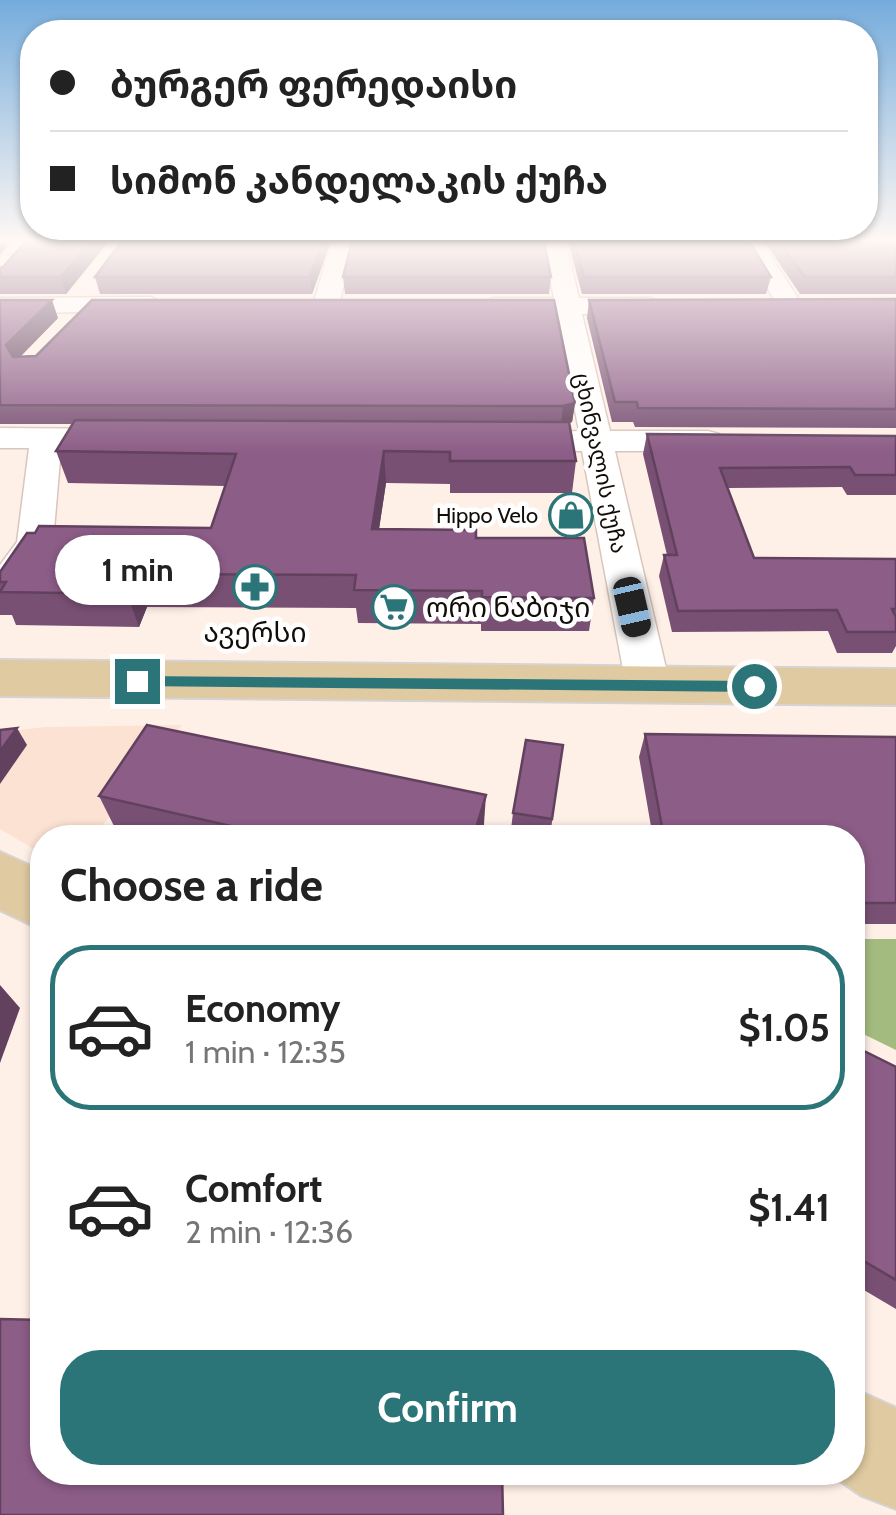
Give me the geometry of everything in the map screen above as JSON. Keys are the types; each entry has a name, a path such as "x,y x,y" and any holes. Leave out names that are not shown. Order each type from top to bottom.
{"main road":[{"path":"0,678 896,687"},
{"path":"0,702 137,681"},
{"path":"0,878 30,895"},
{"path":"865,1442 896,1462"}],"street":[{"name":"ცხინვალის ქუჩა","path":"569,312 648,685"},
{"path":"0,438 161,439"},
{"path":"0,594 36,542 46,439"},
{"path":"477,440 746,442"}],"shaded area":[{"path":"182,725 103,825 30,825 30,847 0,829 0,732 46,727"}],"green space":[{"path":"865,939 896,939 896,1050 865,1035"}],"building":[{"path":"0,312 40,312 6,345 13,357 36,356 80,312 556,312 575,403 563,406 0,405"},
{"path":"592,312 896,312 896,409 638,408 637,402 615,402"},
{"path":"75,420 569,422 576,461 450,461 450,452 384,451 372,529 476,530 476,538 584,538 594,598 482,597 482,591 354,590 356,575 135,574 127,594 0,592 6,582 0,582 0,572 27,533 35,533 39,526 211,528 236,454 56,451"},
{"path":"647,434 896,436 896,475 855,475 850,467 720,468 754,558 896,559 896,609 892,609 896,632 847,632 837,610 678,611 664,555 677,555"},
{"path":"147,725 486,795 477,825 226,825 99,796"},
{"path":"17,728 0,751 0,730"},
{"path":"645,734 896,737 896,903 865,903 865,825 662,825"},
{"path":"526,740 563,745 552,819 513,813"},
{"path":"865,1052 896,1067 896,1280 865,1262"},
{"path":"0,1319 30,1320 30,1485 502,1485 503,1515 0,1515"}],"place":[{"name":"Hippo Velo","path":"571,515"},
{"name":"ავერსი","path":"255,587"},
{"name":"ორი ნაბიჯი","path":"394,607"}],"route":[{"path":"137,681 754,686"}]}
